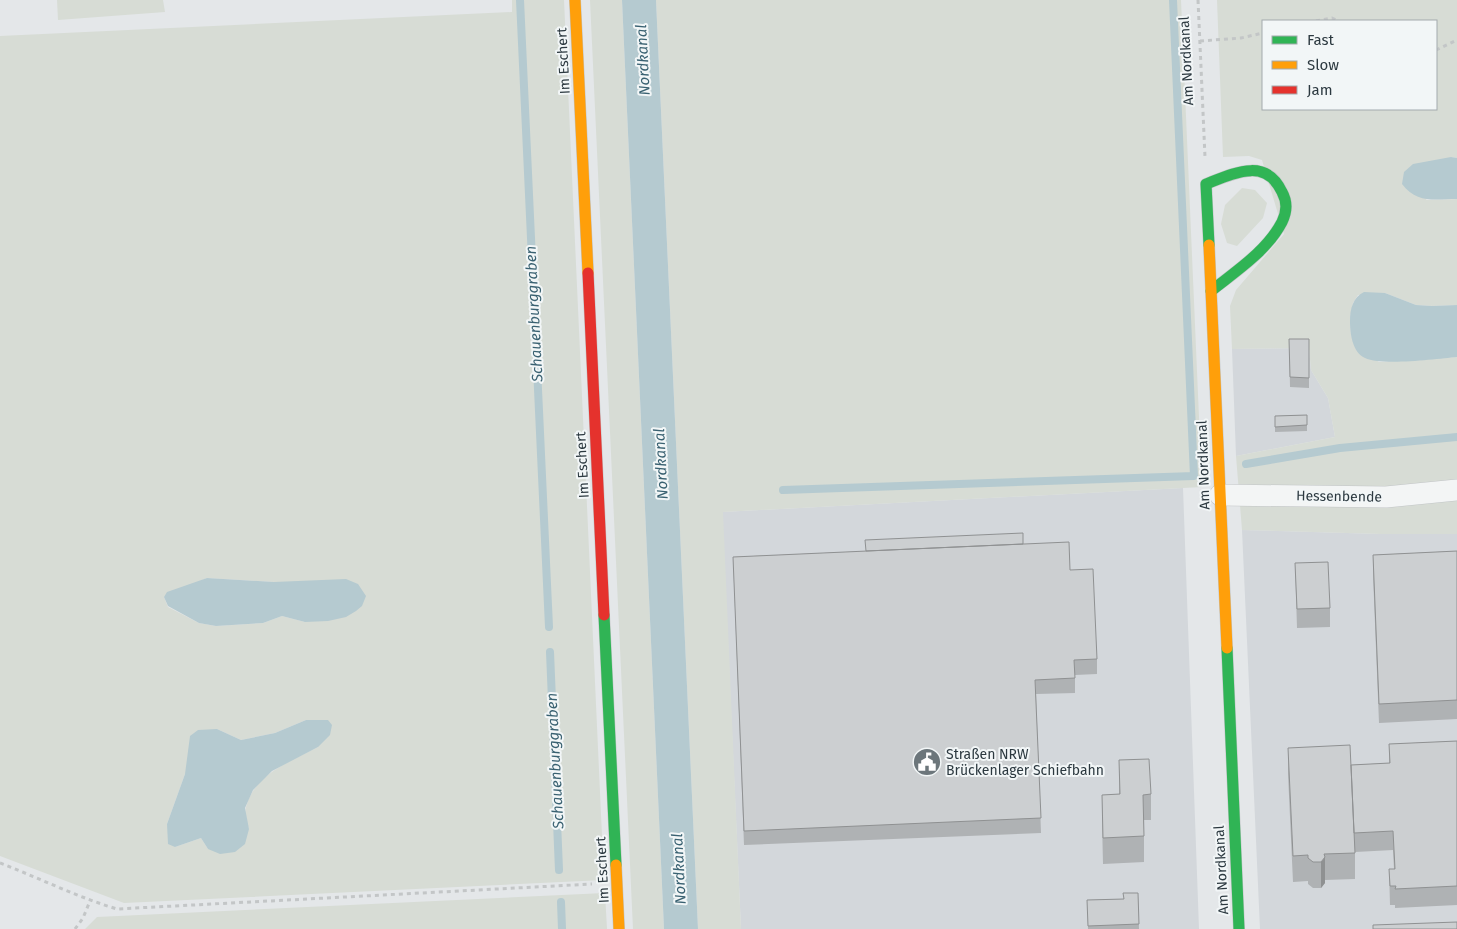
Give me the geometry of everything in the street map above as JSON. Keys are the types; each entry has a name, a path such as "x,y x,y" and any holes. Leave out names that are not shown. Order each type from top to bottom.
{"street":[{"name":"Im Eschert","path":"575,0 619,929"},
{"path":"1206,184 1234,174 1253,170 1268,173 1280,184 1285,200 1286,213 1275,231 1255,256 1211,291"},
{"name":"Am Nordkanal","path":"1206,184 1239,929"},
{"name":"Hessenbende","path":"1220,494 1386,497 1457,490"}],"path":[{"name":"Am Nordkanal","path":"1198,0 1206,184"},
{"path":"1321,20 1332,18 1336,20"},
{"path":"1200,40 1241,38 1262,33"},
{"path":"1437,50 1457,40"},
{"path":"0,863 43,879 90,901 117,909 600,884"},
{"path":"75,929 83,918 90,901"}],"shaded area":[{"path":"57,0 163,0 165,12 58,20"},
{"path":"512,0 564,0 604,880 124,903 0,856 0,36 512,12","holes":["207,578 274,582 305,622 282,616 263,623 216,626 199,623 168,607 164,597","306,720 318,747 285,763 265,777 257,786 250,796 245,809 249,829 208,849 201,838 175,847 167,824 185,774 217,729 241,740 275,733"]},
{"path":"590,0 622,0 664,929 633,929"},
{"path":"656,0 1181,0 1202,487 723,512 741,929 698,929"},
{"path":"1217,0 1457,0 1457,158 1451,157 1426,200 1457,199 1457,305 1416,305 1385,293 1358,295 1353,303 1350,318 1351,335 1356,348 1379,362 1457,357 1457,534 1242,530 1236,456 1335,437 1328,398 1311,370 1309,348 1232,349 1230,306 1236,290 1284,234 1262,160 1249,156 1223,157"},
{"path":"1242,188 1255,190 1267,203 1263,218 1237,246 1227,243 1221,224 1225,205"},
{"path":"1309,348 1311,370 1328,398 1335,437 1236,456 1232,349"},
{"path":"1183,488 1199,929 741,929 722,512"},
{"path":"1242,530 1457,534 1457,929 1260,929"},
{"path":"605,893 607,929 85,929 97,917"}],"water":[{"name":"Nordkanal","path":"622,0 656,0 698,929 664,929"},
{"path":"1451,157 1457,158 1457,199 1434,200 1420,198 1402,184 1404,172 1413,164"},
{"path":"1364,292 1385,293 1416,305 1457,305 1457,357 1384,362 1365,358 1357,351 1353,342 1350,317 1355,300"},
{"path":"207,578 274,582 346,579 358,584 366,596 362,606 356,611 346,617 328,621 305,622 282,616 263,623 216,626 199,623 168,606 164,597 167,592"},
{"path":"306,720 328,720 332,725 330,735 318,747 272,771 253,790 245,808 249,829 245,844 235,852 220,854 208,849 201,838 175,847 168,844 167,824 185,774 190,736 198,730 217,729 241,740 275,733"}],"building":[{"path":"1289,339 1309,339 1309,378 1290,377"},
{"path":"1307,415 1307,425 1275,427 1275,416"},
{"path":"1023,533 1023,544 866,551 865,540"},
{"path":"1069,542 1070,570 1093,569 1097,659 1074,660 1075,678 1035,680 1041,818 744,831 733,557"},
{"path":"1457,551 1457,700 1379,704 1373,555"},
{"path":"1328,562 1330,608 1297,609 1295,563"},
{"path":"1457,741 1457,886 1395,889 1396,886 1390,886 1389,869 1395,869 1393,831 1354,833 1351,765 1390,763 1389,744"},
{"path":"1350,745 1355,853 1324,854 1325,857 1321,862 1313,862 1308,858 1308,855 1293,856 1288,748"},
{"path":"1149,759 1151,794 1143,795 1144,836 1103,838 1102,795 1120,794 1119,760"},
{"path":"1123,893 1138,893 1139,924 1088,926 1087,900 1124,899"},
{"path":"1457,922 1457,929 1373,929 1373,925"}],"waterway":[{"name":"Schauenburggraben","path":"520,0 549,627"},
{"path":"783,490 1194,476 1173,0"},
{"path":"1246,464 1340,448 1457,437"},
{"name":"Schauenburggraben","path":"550,652 559,870"},
{"name":"Schauenburggraben","path":"561,902 562,929"}],"traffic: fast":[{"path":"1209,245 1206,184 1238,172 1248,171 1258,171 1267,174 1275,181 1284,195 1286,203 1282,222 1260,251 1211,291"},
{"path":"604,615 616,865"},
{"path":"1227,648 1239,929"}],"traffic: slow":[{"path":"575,0 588,273"},
{"path":"1209,245 1227,648"},
{"path":"616,865 619,929"}],"traffic: jam":[{"path":"588,273 604,615"}],"place":[{"name":"Straßen NRW Brückenlager Schiefbahn","path":"927,762"}]}
